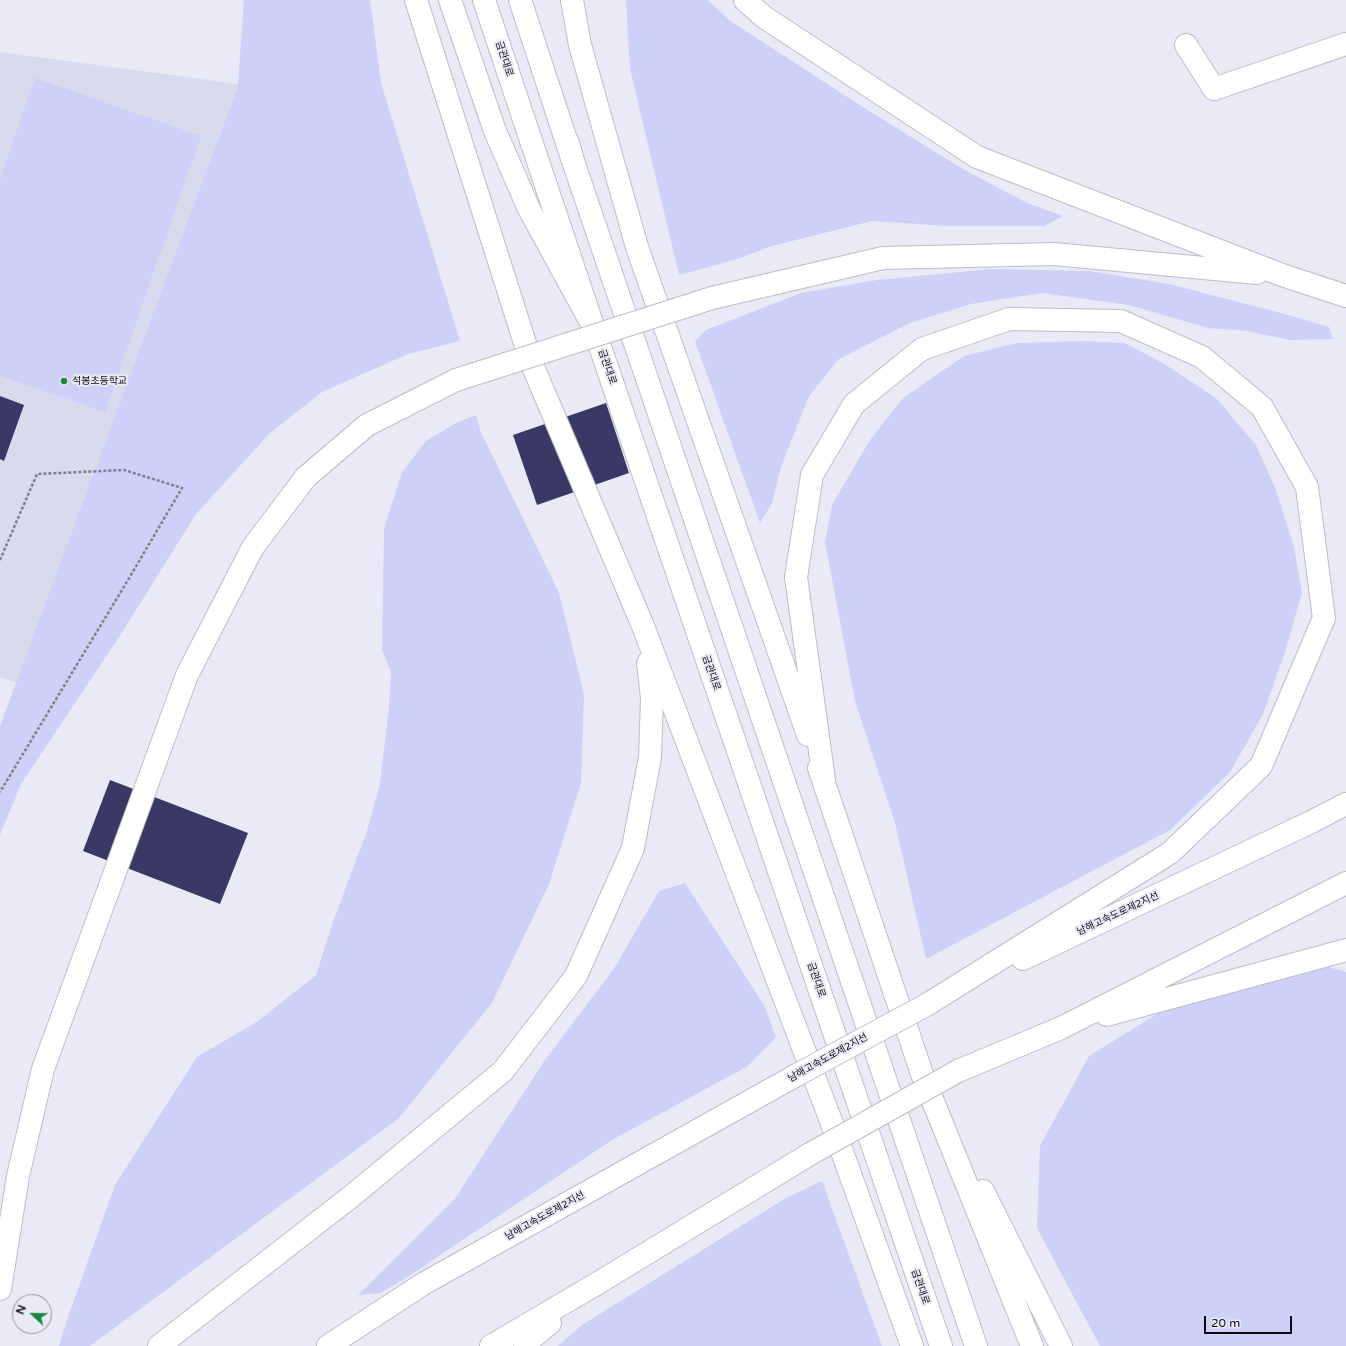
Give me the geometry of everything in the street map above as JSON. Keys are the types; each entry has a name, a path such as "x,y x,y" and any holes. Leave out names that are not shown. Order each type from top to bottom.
{"main road":[{"path":"416,0 531,362 643,626 831,1121 912,1346"},
{"path":"450,0 494,130 529,209 593,326"},
{"name":"금관대로","path":"484,0 593,326 941,1346"},
{"path":"520,0 976,1346"},
{"path":"532,0 573,160"},
{"path":"572,0 580,45 637,247 824,780 922,1074 1032,1346"},
{"path":"745,0 764,17 977,157 1282,275 1346,296"},
{"path":"1186,45 1214,89 1346,44"},
{"path":"0,1289 18,1176 43,1068 186,675 253,547 306,476 368,425 456,380 712,298 883,258 1054,254 1282,275"},
{"path":"824,780 796,577 812,475 854,404 922,349 1009,319 1121,321 1202,357 1262,407 1307,487 1324,618 1261,766 1170,853 928,1004"},
{"path":"159,1346 353,1195 503,1071 576,976 633,848 650,757 652,698 643,626"},
{"name":"남해고속도로제2지선","path":"328,1346 423,1284 793,1077 928,1004 1346,804"},
{"path":"491,1346 598,1283 810,1154 958,1071 1061,1028 1346,883"},
{"path":"1061,1028 1346,950"},
{"path":"922,1074 953,1131 1061,1346"},
{"path":"524,1346 598,1283"}],"path":[{"path":"0,560 37,474 124,470 182,488 0,792"}],"shaded area":[{"path":"244,0 370,0 381,83 460,341 408,354 322,392 269,434 196,514 119,637 21,784 0,835 0,726 238,85"},
{"path":"626,0 708,0 729,20 858,104 961,168 1027,203 1063,216 1044,226 947,226 872,221 772,246 734,260 679,275 630,69"},
{"name":"석봉초등학교","path":"0,52 238,84 17,683 0,677"},
{"path":"35,78 201,136 105,412 0,376 0,179"},
{"path":"991,269 1089,271 1169,284 1329,327 1333,339 1290,340 1247,331 1208,328 1129,305 1042,293 971,304 910,323 839,359 809,396 781,467 772,503 760,523 695,341 706,330 801,293 877,280"},
{"path":"1082,341 1125,343 1166,365 1216,398 1256,445 1276,490 1294,547 1302,593 1285,652 1263,714 1230,772 1170,830 926,959 895,823 855,701 825,542 832,505 870,440 903,398 964,356 1017,343"},
{"path":"476,415 480,430 559,593 584,695 581,783 549,884 492,1003 399,1118 90,1346 59,1346 115,1185 197,1057 258,1021 316,975 333,922 367,831 380,784 389,707 391,672 382,650 384,529 402,472 426,441 456,423"},
{"path":"685,883 764,1005 776,1037 748,1066 612,1140 406,1278 380,1293 358,1295 454,1200 545,1060 615,967 659,891"},
{"path":"1325,966 1346,972 1346,1346 1100,1346 1037,1228 1040,1146 1089,1056 1201,987"},
{"path":"822,1181 882,1346 558,1346 582,1325 786,1198"}],"building":[{"path":"0,396 24,405 4,461 0,459"},
{"path":"606,403 629,473 537,505 513,435"},
{"path":"110,780 248,833 220,904 83,851"}],"place":[{"name":"석봉초등학교","path":"64,381"}]}
